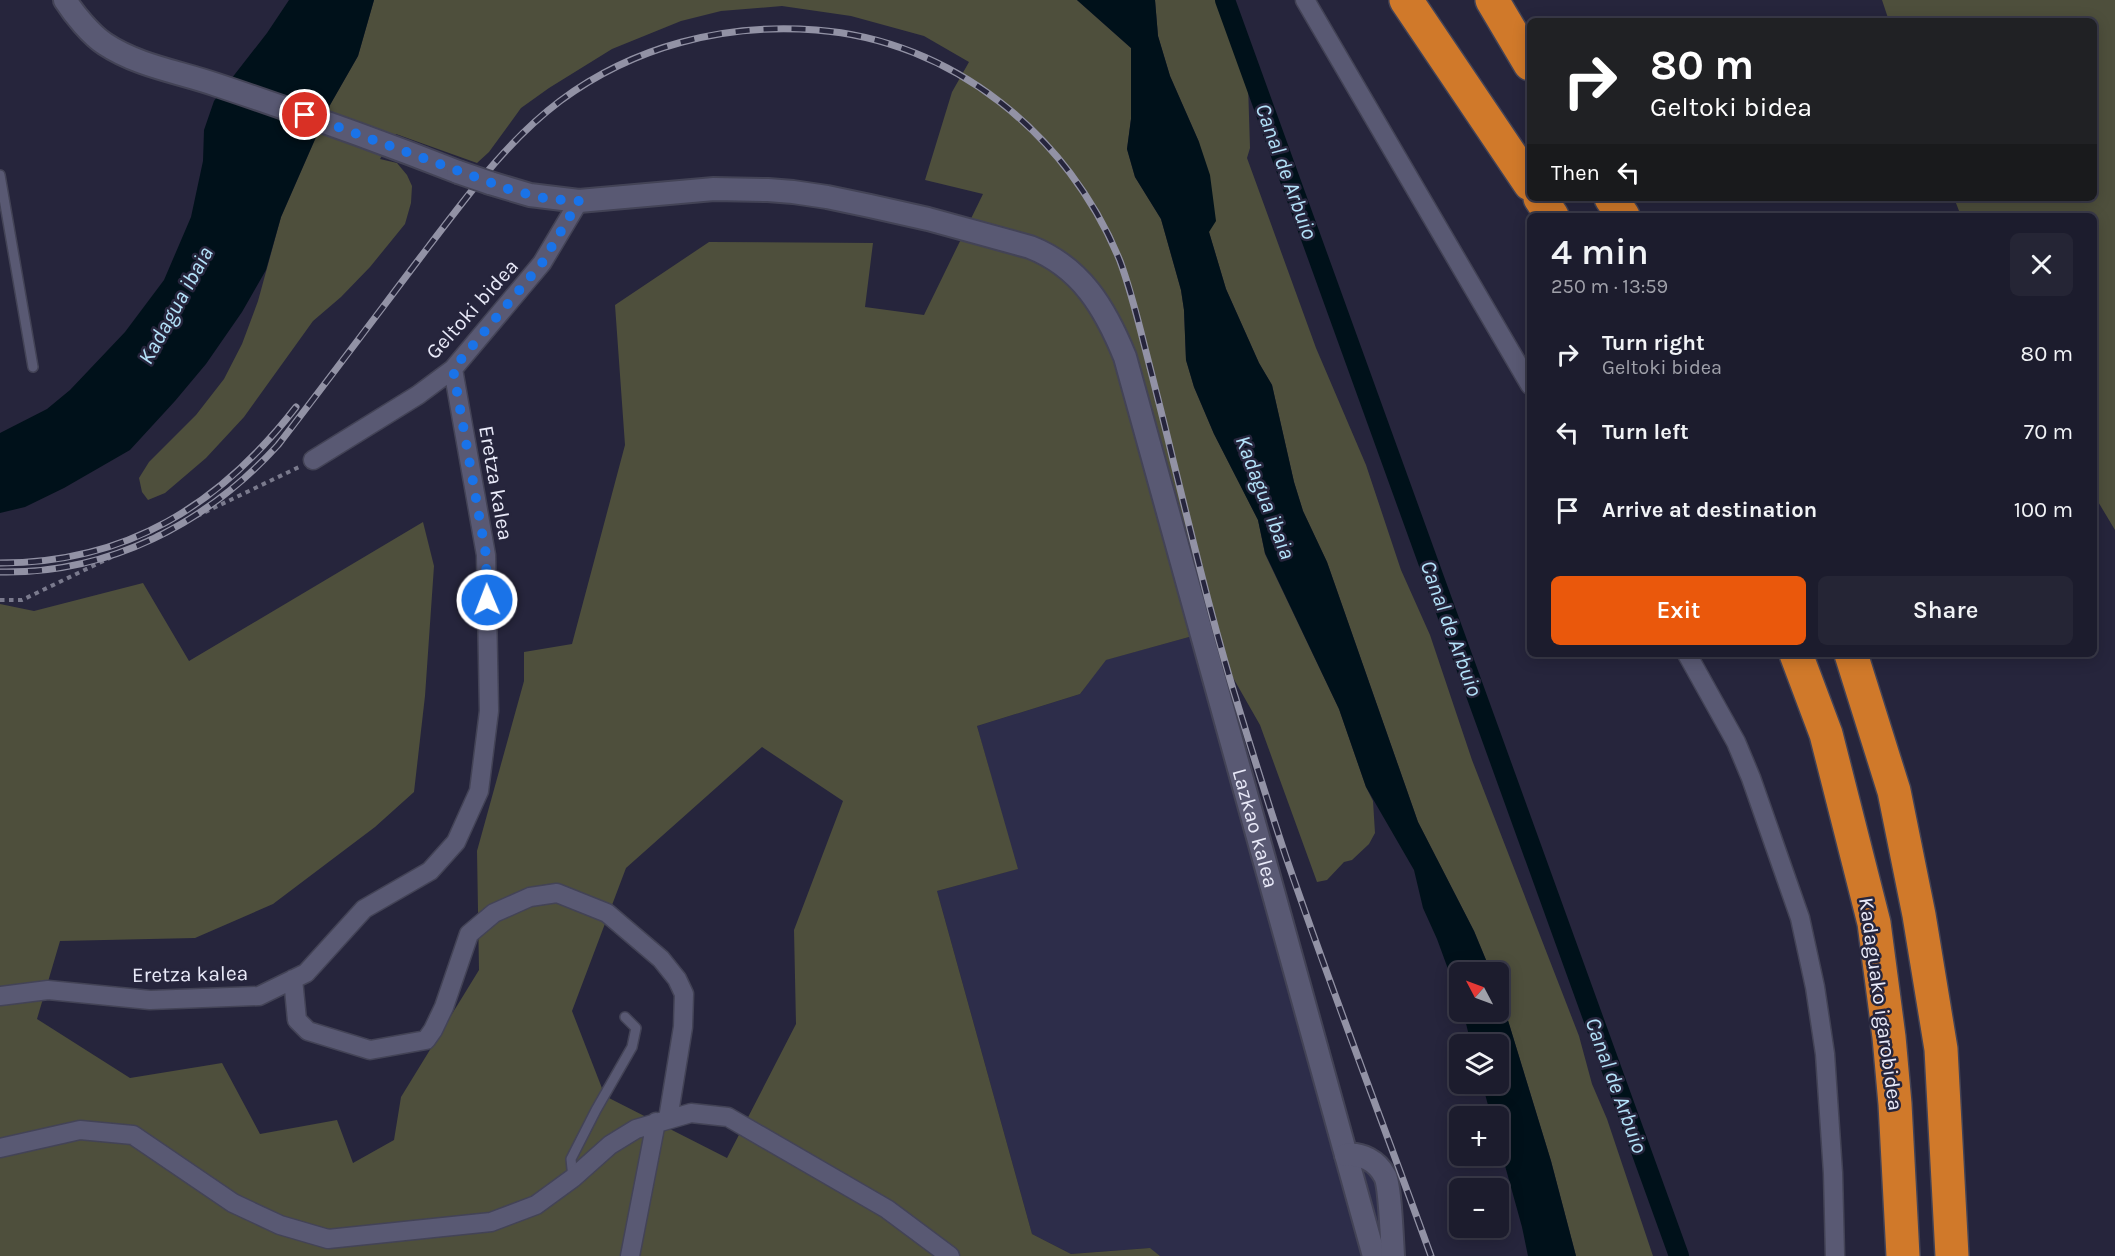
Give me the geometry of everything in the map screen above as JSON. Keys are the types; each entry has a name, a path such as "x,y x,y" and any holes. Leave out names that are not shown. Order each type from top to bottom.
{"highway":[{"path":"1406,0 1527,180"},
{"path":"1492,0 1527,59"},
{"name":"Kadaguako igarobidea","path":"1797,657 1826,734 1874,923 1890,1037 1903,1256"},
{"path":"1852,657 1894,791 1919,915 1941,1049 1952,1256"}],"street":[{"name":"Lazkao kalea","path":"65,0 72,12 104,44 138,61 208,82 351,131 490,183 530,195 579,201 714,189 784,191 827,196 928,219 1046,253 1068,269 1102,307 1125,357 1374,1256"},
{"path":"1305,0 1527,380"},
{"name":"Geltoki bidea","path":"313,460 418,395 453,369 542,263 579,201"},
{"name":"Eretza kalea","path":"0,996 48,990 150,1000 259,996 306,973 364,909 430,871 456,842 479,791 489,711 486,555 453,369"},
{"path":"1689,657 1736,742 1752,778 1800,918 1815,987 1825,1054 1833,1173 1835,1256"},
{"path":"293,979 297,1020 308,1031 370,1050 426,1040 444,1007 470,934 494,913 530,897 557,893 607,913 661,959 677,979 684,994 682,1027 630,1256"},
{"path":"0,1148 80,1130 133,1135 233,1203 280,1225 328,1239 491,1222 536,1205 573,1178 610,1145 636,1129 691,1113 728,1117 887,1209 950,1256"},
{"path":"1346,1155 1353,1154 1369,1158 1385,1176 1393,1256"}],"lane":[{"path":"0,175 33,367"},
{"path":"573,1178 571,1159 632,1047 636,1028 625,1017"}],"path":[{"path":"0,600 22,600 313,460"}],"shaded area":[{"path":"1207,632 1356,1150 1392,1181 1404,1256 1160,1256 1149,1248 1071,1254 1032,1234 937,891 1017,869 977,726 1080,694 1105,660"}],"green space":[{"path":"374,0 1077,0 1131,48 1131,119 1127,149 1135,177 1161,219 1181,290 1186,360 1194,387 1214,434 1258,520 1265,554 1339,709 1373,801 1375,833 1369,844 1352,860 1344,862 1327,880 1317,882 1260,725 1207,632 1106,660 1080,694 977,726 1018,869 937,891 1032,1234 1071,1254 1150,1248 1160,1256 0,1256 0,604 34,611 143,583 189,661 423,522 434,566 425,696 414,792 375,827 273,904 195,938 60,941 37,1019 130,1078 222,1063 260,1134 337,1120 353,1163 394,1140 401,1097 479,970 477,851 524,681 524,652 572,644 625,445 615,305 709,242 873,243 865,307 924,315 983,194 925,180 952,92 969,62 924,36 851,16 782,6 721,11 681,21 612,49 549,88 521,108 489,152 477,163 396,134 380,159 397,163 407,175 412,186 411,203 405,224 370,267 341,297 313,321 244,417 206,458 165,493 148,500 142,492 139,478 149,462 196,415 224,379 242,344 258,301 281,217 330,105 358,56","holes":["762,747 843,801 794,930 796,1024 727,1158 605,1096 572,1011 626,868"]},
{"path":"1155,0 1217,0 1248,84 1250,148 1247,158 1316,348 1366,465 1401,570 1430,635 1472,760 1579,1036 1592,1084 1607,1119 1653,1256 1576,1256 1551,1161 1508,1022 1509,962 1487,962 1474,931 1418,822 1327,562 1303,511 1294,482 1272,385 1259,363 1226,289 1209,232 1199,142 1170,76 1158,36"},
{"path":"1882,0 2115,0 2115,530 2097,500 2097,213 1960,213 1955,201 2097,201 2097,18 1888,18"}],"water":[{"name":"Kadagua ibaia","path":"289,0 374,0 358,56 330,105 281,217 266,270 242,312 206,364 130,450 64,488 25,507 0,513 0,433 47,409 70,390 125,332 164,280 191,217 203,161 204,130 214,101 267,33"},
{"name":"Kadagua ibaia","path":"1077,0 1155,0 1158,36 1170,76 1199,142 1210,175 1216,221 1209,232 1226,289 1259,363 1272,385 1294,482 1303,511 1327,562 1418,822 1474,931 1487,962 1449,962 1449,972 1423,908 1414,870 1366,787 1339,709 1265,553 1258,520 1214,434 1194,387 1186,360 1181,290 1161,219 1135,177 1127,149 1131,119 1131,48"},
{"path":"1466,1022 1508,1022 1551,1161 1576,1256 1528,1256 1505,1166 1509,1166 1509,1106 1488,1106 1485,1094 1509,1094 1509,1034 1469,1034"}],"waterway":[{"name":"Canal de Arbuio","path":"1225,0 1679,1256"}],"railway":[{"path":"0,572 40,570 79,564 117,554 153,539 220,498 278,445 444,226 506,151 560,101 588,82 618,66 681,42 748,30 782,29 816,30 866,38 914,53 959,74 1000,102 1037,135 1070,173 1098,215 1120,261 1139,323 1213,618 1257,767 1303,907 1431,1256"},
{"path":"0,563 46,560 89,552 129,539 167,522 236,473 267,442 296,407"}],"route":[{"path":"305,115 511,190 548,199 579,201 542,263 453,369 486,555 487,600"}]}
